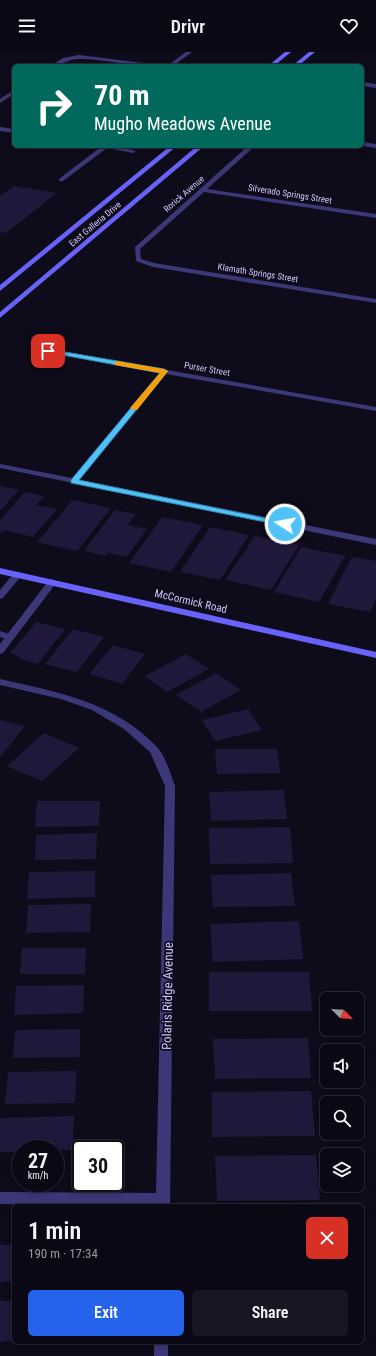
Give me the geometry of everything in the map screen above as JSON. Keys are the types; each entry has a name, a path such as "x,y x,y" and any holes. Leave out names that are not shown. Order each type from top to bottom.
{"main road":[{"path":"273,64 288,52"},
{"path":"297,64 312,52"},
{"name":"East Galleria Drive","path":"0,289 172,148"},
{"name":"East Galleria Drive","path":"0,316 199,148"},
{"name":"McCormick Road","path":"0,571 376,655"}],"street":[{"path":"173,64 189,52"},
{"path":"57,64 71,57 87,57 137,64"},
{"path":"364,84 376,86"},
{"path":"0,91 12,93"},
{"path":"0,101 12,94"},
{"path":"0,129 12,131"},
{"path":"364,144 376,146"},
{"path":"62,180 103,148"},
{"path":"120,148 133,150"},
{"name":"Rorick Avenue","path":"138,260 137,248 250,148"},
{"name":"Silverado Springs Street","path":"202,190 376,216"},
{"name":"Klamath Springs Street","path":"138,260 153,265 376,301"},
{"name":"Purser Street","path":"34,348 376,408"},
{"path":"74,481 164,371"},
{"path":"0,466 376,542"},
{"path":"0,596 17,575"},
{"path":"0,651 52,582"},
{"path":"0,634 10,637"},
{"name":"Polaris Ridge Avenue","path":"0,682 64,697 96,708 128,727 154,750 170,786 163,1202"},
{"path":"0,1198 163,1202"},
{"path":"161,1344 161,1356"}],"building":[{"path":"14,186 57,193 6,233 0,232 0,196"},
{"path":"0,486 19,490 0,511"},
{"path":"25,492 44,496 36,505 57,509 33,537 5,530 3,533 0,532 0,520"},
{"path":"73,500 111,508 77,551 37,542"},
{"path":"115,510 136,514 128,525 147,529 127,557 108,553 106,556 84,551"},
{"path":"162,517 203,525 171,572 129,563"},
{"path":"210,527 249,535 220,580 180,572"},
{"path":"255,536 299,545 271,590 225,580"},
{"path":"301,547 345,556 319,602 274,592"},
{"path":"352,557 376,561 376,599 370,612 328,604"},
{"path":"36,622 65,629 38,664 17,658 19,656 10,653"},
{"path":"73,629 104,637 77,672 45,664"},
{"path":"113,645 145,654 122,684 89,674"},
{"path":"186,654 209,669 167,692 145,676"},
{"path":"216,673 241,690 201,712 176,695"},
{"path":"248,709 262,730 215,741 202,720"},
{"path":"0,720 25,726 0,757"},
{"path":"44,733 79,748 42,781 7,766"},
{"path":"215,749 277,749 280,773 217,774"},
{"path":"284,790 287,819 211,821 209,792"},
{"path":"37,801 100,801 99,826 35,827"},
{"path":"290,827 293,863 210,864 209,828"},
{"path":"97,833 96,859 35,860 36,835"},
{"path":"95,871 95,897 27,899 29,872"},
{"path":"291,873 295,906 213,907 211,875"},
{"path":"91,904 90,932 26,933 28,905"},
{"path":"299,921 303,959 213,962 210,924"},
{"path":"22,948 86,948 85,974 20,974"},
{"path":"209,972 309,972 312,1011 209,1011"},
{"path":"84,985 83,1013 14,1015 16,986"},
{"path":"80,1029 80,1057 13,1058 15,1030"},
{"path":"308,1038 311,1078 215,1079 213,1039"},
{"path":"76,1071 75,1103 5,1104 8,1072"},
{"path":"311,1091 315,1136 212,1137 212,1092"},
{"path":"74,1116 72,1150 64,1150 64,1140 12,1140 12,1152 0,1152 0,1118"},
{"path":"316,1155 320,1200 217,1201 215,1156"},
{"path":"0,1245 12,1245 12,1281 0,1282"},
{"path":"0,1301 12,1301 12,1341 0,1342"}],"slow traffic":[{"path":"117,363 164,371 134,408"}],"route":[{"path":"48,351 164,371 74,481 285,524"}]}
